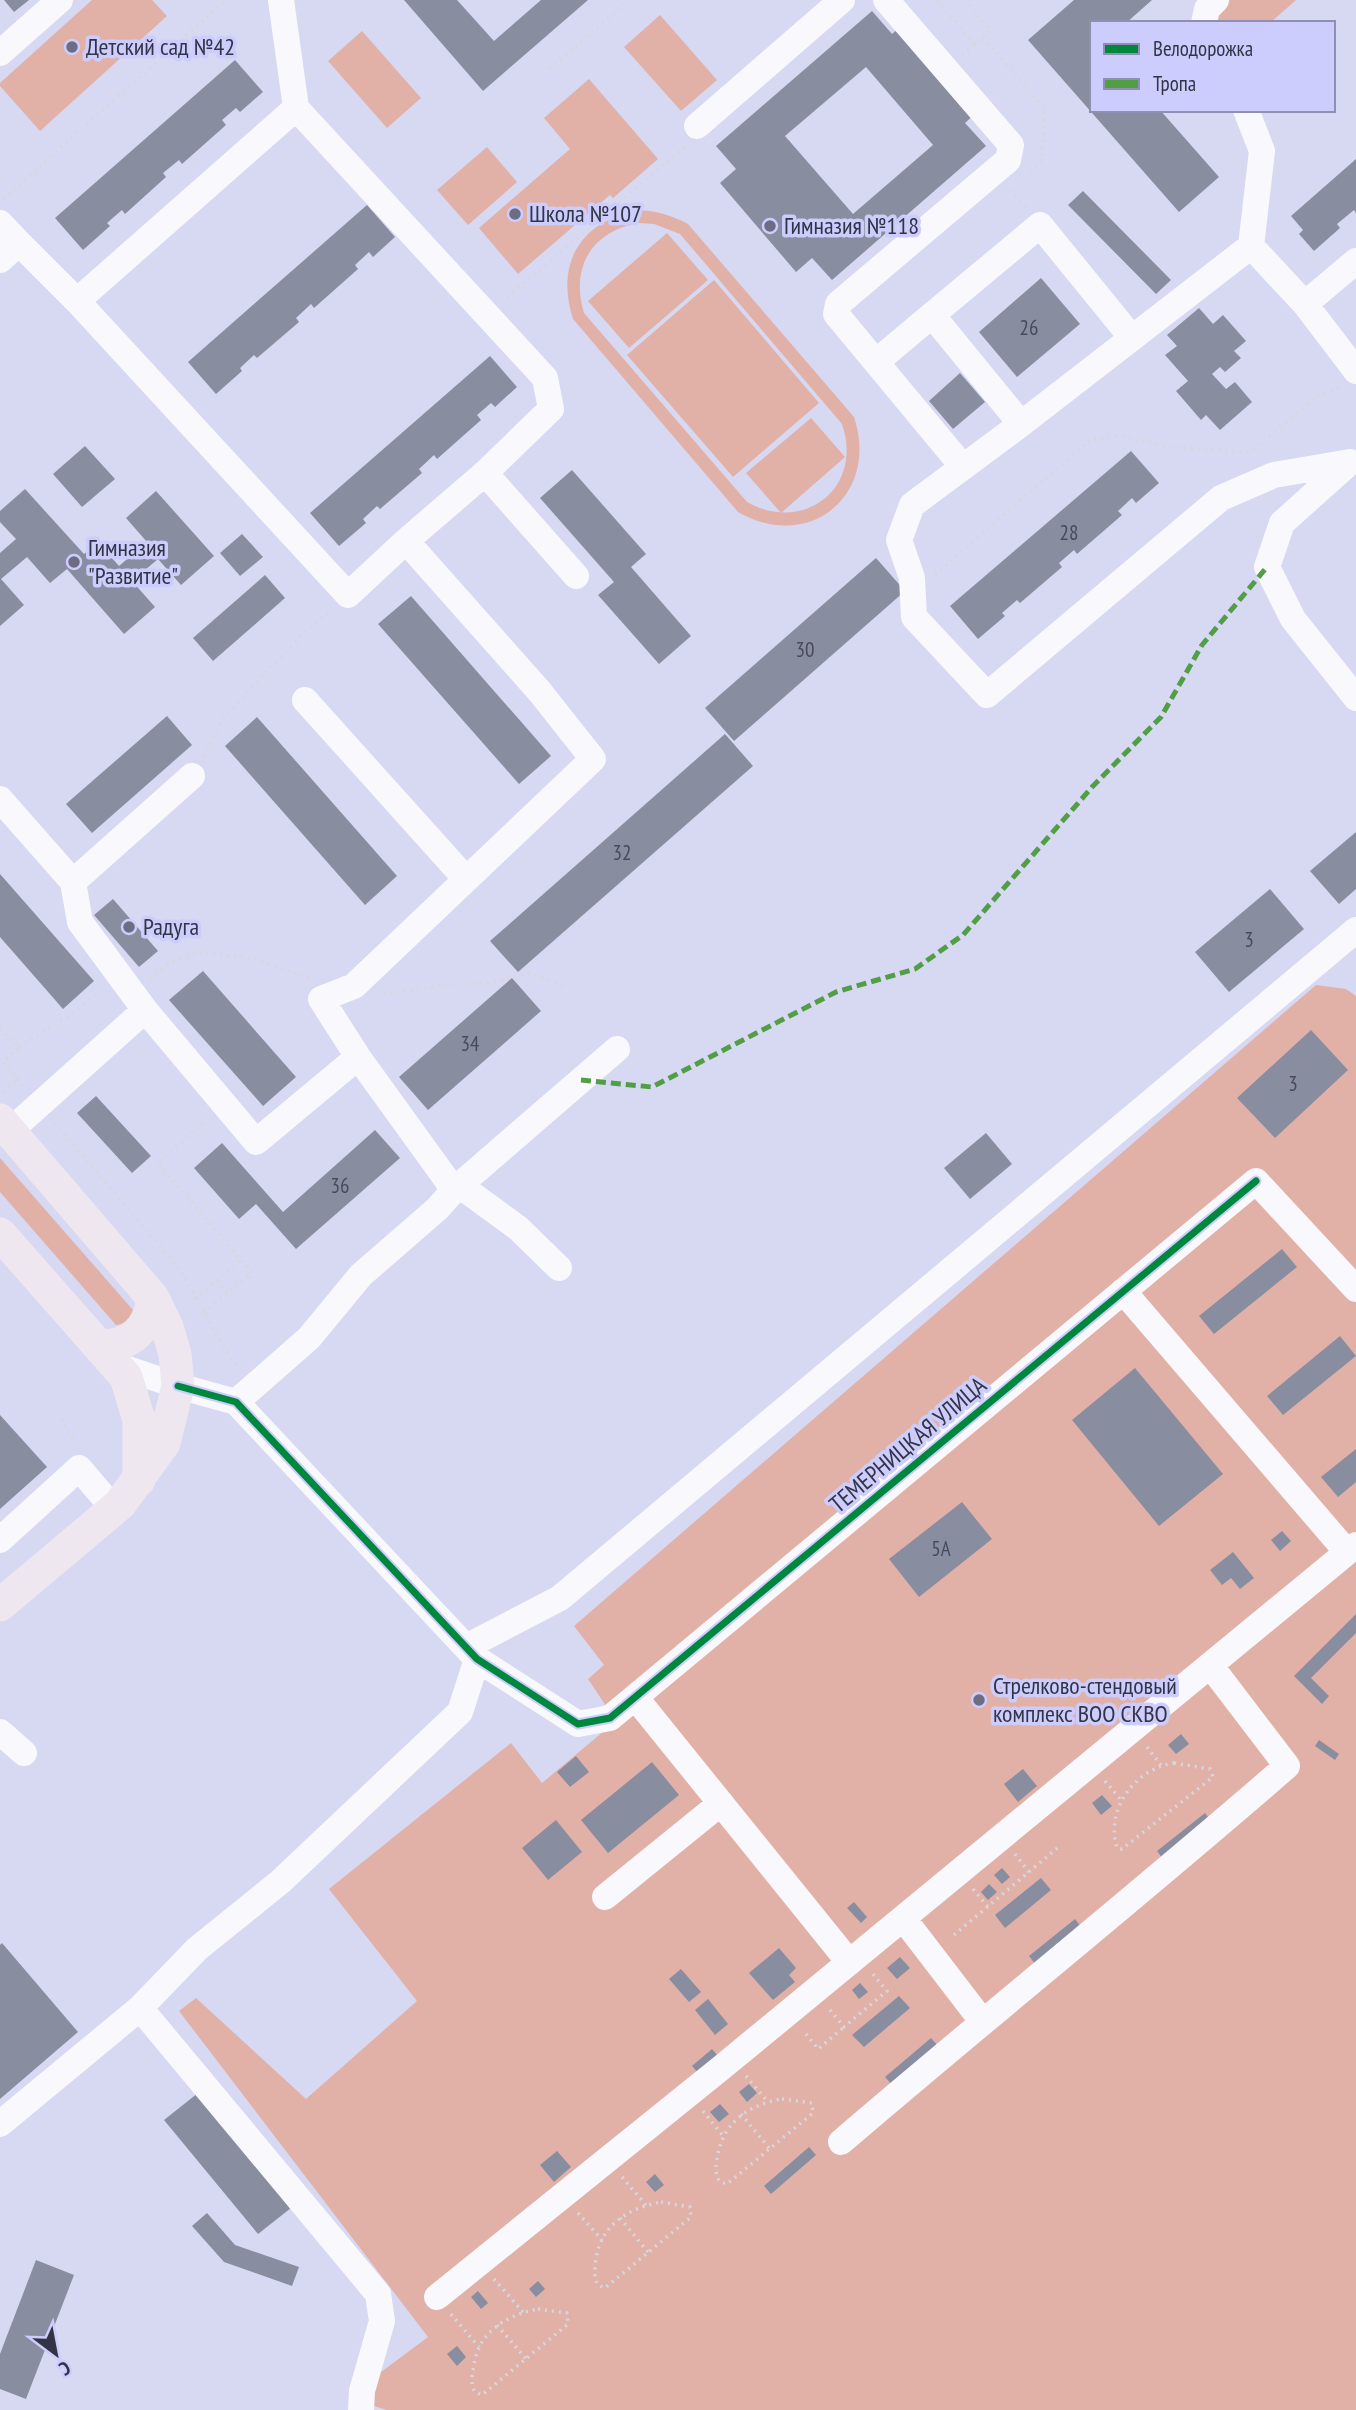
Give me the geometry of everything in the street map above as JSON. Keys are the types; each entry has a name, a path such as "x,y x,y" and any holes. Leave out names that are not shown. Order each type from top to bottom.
{"main road":[{"path":"0,1605 114,1509 139,1480 164,1443 178,1386 175,1354 167,1327 152,1298 5,1126"},
{"path":"0,1234 126,1377 139,1420 139,1480"},
{"path":"108,1356 113,1346 137,1335 146,1324 151,1312 152,1298"}],"street":[{"path":"0,53 60,0"},
{"path":"0,223 9,252 77,301 348,595 485,473 551,409 545,379 296,108 281,0"},
{"path":"697,125 842,0"},
{"path":"886,0 1011,145 1008,160 838,304 836,314 963,467"},
{"path":"1204,21 1207,9 1216,0"},
{"path":"77,301 296,108"},
{"path":"1247,112 1262,152 1251,246 912,505 900,540 912,578 914,617 988,695 1221,498 1274,475 1353,460"},
{"path":"876,362 1040,225 1132,338"},
{"path":"1251,246 1305,304 1350,379"},
{"path":"1305,304 1356,261"},
{"path":"932,315 1021,424"},
{"path":"1353,460 1282,523 1267,567 1293,620 1356,698"},
{"path":"485,473 576,576"},
{"path":"406,541 540,692 593,758 354,986 321,999 358,1056 456,1188 518,1228 559,1268"},
{"path":"305,700 466,878"},
{"path":"73,882 192,776"},
{"path":"0,799 73,882 80,922 145,1010 256,1142 358,1056"},
{"path":"0,2124 140,2008 197,1949 280,1882 460,1712 471,1653 560,1598 1356,930"},
{"path":"5,1126 145,1010"},
{"path":"236,1402 309,1338 361,1275 437,1209 456,1188 617,1049"},
{"name":"ТЕМЕРНИЦКАЯ УЛИЦА","path":"471,1653 578,1724 610,1718 1256,1181 1356,1289"},
{"path":"437,2297 564,2196 1352,1549 1123,1292"},
{"path":"108,1356 178,1386 236,1402 471,1653"},
{"path":"0,1540 79,1468 114,1509"},
{"path":"841,2142 982,2021 1211,1833 1287,1766 1210,1665"},
{"path":"635,1697 853,1959"},
{"path":"0,1732 24,1753"},
{"path":"605,1897 721,1803"},
{"path":"903,1918 982,2021"},
{"path":"140,2008 378,2294 382,2322 362,2391 361,2410"}],"path":[{"path":"0,202 226,0"},
{"path":"549,69 629,0"},
{"path":"937,0 975,44"},
{"path":"945,68 991,30 965,0"},
{"path":"507,297 698,135 697,125"},
{"path":"933,576 1091,439 1120,436 1170,447 1250,452 1317,396 1350,379"},
{"path":"192,776 223,718 299,638 348,595"},
{"path":"19,1047 70,1015 120,976"},
{"path":"0,1096 18,1079"},
{"path":"204,1313 252,1273 158,1163 223,1105"},
{"path":"195,1299 241,1260"},
{"path":"217,1280 228,1293"},
{"path":"61,1419 78,1448 79,1468"},
{"path":"1174,1763 1210,1769 1213,1777 1122,1849 1116,1848 1113,1835 1115,1813 1135,1782 1148,1771 1174,1763"},
{"path":"954,1935 1061,1845"},
{"path":"806,2034 818,2049 887,1991 853,1959"},
{"path":"814,1991 844,2027"},
{"path":"731,2059 767,2101"},
{"path":"688,2094 724,2137"},
{"path":"782,2099 812,2103 813,2113 727,2184 720,2182 716,2176 720,2143 741,2114 767,2101 782,2099"},
{"path":"741,2114 770,2148"},
{"path":"608,2160 646,2205"},
{"path":"564,2196 602,2240"},
{"path":"661,2202 690,2207 691,2217 605,2288 598,2285 594,2280 598,2247 602,2240 620,2218 646,2205 661,2202"},
{"path":"620,2218 649,2252"},
{"path":"480,2263 523,2312"},
{"path":"437,2297 479,2347"},
{"path":"538,2309 567,2314 568,2324 482,2395 475,2392 472,2386 475,2354 479,2347 497,2325 523,2312 538,2309"},
{"path":"497,2325 526,2359"}],"shaded area":[{"name":"Детский сад №42","path":"92,0 152,0 167,16 40,131 0,83"},
{"path":"1230,0 1296,0 1272,21 1218,21 1213,15"},
{"path":"660,15 717,80 681,111 624,47"},
{"path":"362,31 421,98 387,128 328,61"},
{"path":"589,79 658,159 613,198 610,195 518,274 479,228 570,149 544,118"},
{"path":"487,147 517,182 468,225 437,190"},
{"path":"638,210 664,214 688,224 854,417 859,445 857,471 847,492 832,509 813,521 790,525 764,523 738,512 573,319 568,299 568,280 577,248 601,224","holes":["639,223 654,224 680,234 842,424 847,447 844,468 837,485 824,499 808,508 789,512 768,510 747,502 584,313 580,281 583,266 597,243 623,227"]},
{"path":"667,233 708,280 629,348 588,301"},
{"path":"714,280 819,403 733,477 627,355"},
{"path":"811,418 845,457 781,513 746,473"},
{"name":"Стрелково-стендовый комплекс ВОО СКВО","path":"1316,985 1346,989 1356,996 1356,2410 387,2410 364,2403 373,2378 428,2337 179,2011 196,1998 306,2099 417,2001 329,1889 511,1743 542,1783 616,1721 588,1679 604,1665 574,1626"},
{"path":"0,1158 133,1310 125,1322 116,1325 0,1192"}],"building":[{"path":"4,0 29,0 14,12"},
{"path":"404,0 457,0 494,41 541,0 588,0 483,91"},
{"path":"1074,0 1152,0 1128,21 1090,21 1090,111 1028,40"},
{"path":"872,11 892,34 901,26 976,113 965,123 986,146 832,280 812,258 796,272 720,183 736,169 716,146","holes":["866,67 933,145 853,214 785,136"]},
{"path":"235,60 263,92 240,112 236,108 222,120 226,125 182,164 179,160 163,173 166,177 125,214 122,210 107,223 110,226 83,250 55,218"},
{"path":"1091,112 1162,112 1219,177 1179,212"},
{"path":"1356,159 1356,213 1354,210 1337,224 1340,228 1314,251 1299,234 1303,230 1291,216"},
{"path":"1083,191 1171,280 1156,294 1068,205"},
{"path":"367,205 395,237 373,257 369,252 355,265 358,269 314,308 311,304 296,318 299,322 257,358 254,355 240,368 242,371 216,394 188,362"},
{"path":"1041,278 1080,324 1017,377 979,332"},
{"path":"1199,308 1213,324 1223,315 1246,341 1234,351 1241,358 1225,372 1220,367 1212,374 1226,389 1235,382 1252,402 1220,430 1206,415 1201,420 1176,391 1188,381 1165,355 1177,346 1167,335"},
{"path":"490,356 517,387 495,407 491,403 477,415 481,420 437,459 434,455 419,469 422,473 380,509 377,506 363,519 366,523 339,546 310,513"},
{"path":"960,373 985,402 953,429 929,401"},
{"path":"85,446 115,479 82,507 53,474"},
{"path":"1131,451 1159,483 1136,503 1132,498 1118,511 1122,515 1077,554 1074,550 1059,563 1062,567 1020,603 1017,600 1002,613 1005,616 978,639 950,606"},
{"path":"572,470 646,554 631,567 691,636 659,664 598,595 614,582 540,498"},
{"name":"Гимназия \"Развитие\"","path":"25,489 84,554 98,542 119,566 147,542 126,518 156,491 214,556 181,585 158,559 132,581 155,607 124,634 67,569 50,583 27,557 1,579 24,605 0,626 0,553 16,539 0,522 0,511"},
{"path":"242,534 263,557 240,576 220,553"},
{"path":"876,558 905,591 734,741 705,708"},
{"path":"265,575 285,598 213,661 193,638"},
{"path":"411,596 551,756 519,784 378,624"},
{"path":"167,716 192,745 92,833 66,804"},
{"path":"257,717 397,876 365,905 225,746"},
{"path":"725,734 753,766 518,972 490,941"},
{"path":"1356,832 1356,889 1339,904 1310,871"},
{"path":"0,874 94,981 63,1009 0,937"},
{"path":"1270,889 1304,929 1229,992 1195,952"},
{"path":"113,899 158,951 139,967 94,915"},
{"path":"203,971 296,1077 263,1106 169,1000"},
{"path":"512,978 541,1011 428,1110 399,1077"},
{"path":"1311,1030 1348,1070 1275,1138 1237,1098"},
{"path":"96,1096 151,1156 132,1173 77,1113"},
{"path":"375,1130 400,1158 296,1249 256,1204 239,1219 194,1168 222,1143 283,1212"},
{"path":"986,1133 1012,1164 970,1199 944,1168"},
{"path":"1282,1249 1297,1267 1214,1334 1199,1316"},
{"path":"1340,1336 1356,1356 1283,1415 1267,1396"},
{"path":"1135,1368 1223,1474 1159,1526 1072,1420"},
{"path":"0,1415 47,1467 0,1509"},
{"path":"1356,1449 1356,1482 1338,1497 1321,1477"},
{"path":"962,1502 992,1539 919,1597 889,1559"},
{"path":"1282,1531 1291,1541 1280,1551 1271,1540"},
{"path":"1233,1552 1254,1578 1240,1589 1231,1578 1222,1585 1210,1570"},
{"path":"1356,1614 1356,1633 1311,1678 1329,1696 1322,1704 1294,1676"},
{"path":"1181,1734 1189,1744 1176,1754 1168,1745"},
{"path":"1319,1740 1339,1754 1335,1760 1315,1746"},
{"path":"576,1756 589,1772 570,1787 557,1772"},
{"path":"652,1762 679,1795 608,1853 581,1820"},
{"path":"1023,1769 1037,1786 1018,1802 1004,1784"},
{"path":"1102,1795 1112,1806 1101,1815 1092,1803"},
{"path":"1205,1813 1211,1821 1163,1859 1157,1851"},
{"path":"556,1820 582,1852 548,1880 522,1848"},
{"path":"1002,1868 1010,1877 1002,1884 994,1875"},
{"path":"1041,1878 1051,1890 1005,1928 995,1915"},
{"path":"989,1884 997,1892 988,1900 981,1892"},
{"path":"854,1902 867,1917 861,1923 847,1908"},
{"path":"1075,1919 1082,1928 1036,1965 1029,1956"},
{"path":"2,1943 78,2032 0,2099 0,1945"},
{"path":"779,1948 796,1968 789,1975 795,1982 773,2000 749,1973"},
{"path":"900,1957 910,1968 897,1979 887,1968"},
{"path":"681,1969 701,1992 689,2002 669,1979"},
{"path":"860,1983 868,1992 859,1999 852,1990"},
{"path":"899,1996 910,2008 864,2047 852,2035"},
{"path":"708,1999 728,2024 715,2035 695,2010"},
{"path":"931,2038 939,2047 893,2086 885,2077"},
{"path":"712,2049 719,2057 699,2074 692,2066"},
{"path":"749,2084 757,2093 747,2102 739,2092"},
{"path":"198,2093 291,2208 258,2234 164,2120"},
{"path":"720,2104 729,2114 719,2122 710,2112"},
{"path":"809,2147 816,2155 771,2194 764,2186"},
{"path":"557,2151 571,2167 554,2182 540,2165"},
{"path":"655,2174 664,2185 655,2192 646,2182"},
{"path":"207,2213 235,2245 299,2267 292,2286 224,2262 192,2226"},
{"path":"36,2260 74,2275 26,2399 0,2389 0,2354"},
{"path":"538,2281 545,2289 536,2297 529,2289"},
{"path":"478,2291 488,2303 481,2309 471,2297"},
{"path":"457,2346 466,2357 457,2366 447,2354"}],"marked path":[{"path":"581,1080 652,1087 836,992 915,969 963,935 1093,786 1161,717 1202,645 1267,567"}],"cycle path":[{"path":"178,1386 236,1402 477,1659 578,1724 610,1718 1256,1181"}],"place":[{"name":"Детский сад №42","path":"72,47"},
{"name":"Школа №107","path":"515,214"},
{"name":"Гимназия №118","path":"770,226"},
{"name":"Гимназия \"Развитие\"","path":"74,562"},
{"name":"Радуга","path":"129,927"},
{"name":"Стрелково-стендовый комплекс ВОО СКВО","path":"979,1700"}]}
